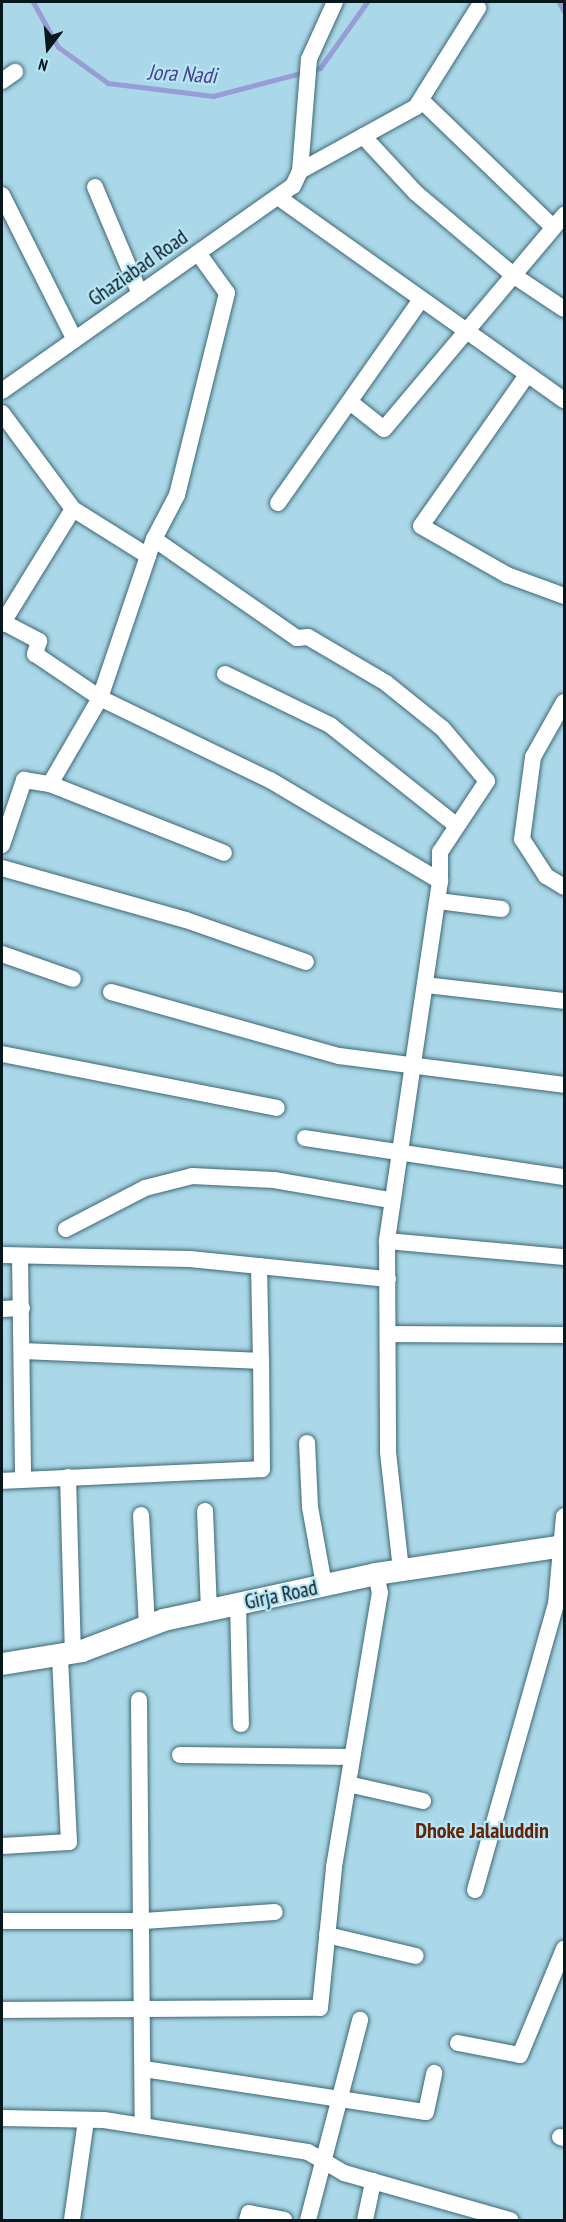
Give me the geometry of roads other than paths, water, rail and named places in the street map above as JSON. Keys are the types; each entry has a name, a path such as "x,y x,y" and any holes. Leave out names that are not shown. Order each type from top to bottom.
{"main road":[{"name":"Girja Road","path":"2,1664 67,1654 147,1627 238,1604 376,1574 563,1546"}],"street":[{"path":"299,175 309,59 335,2"},
{"path":"350,402 384,429 468,333 559,221 421,100 478,8"},
{"name":"Ghaziabad Road","path":"2,388 75,340 278,196 299,175 421,100"},
{"path":"363,136 416,193 513,275 564,309"},
{"path":"95,187 140,294"},
{"path":"2,195 75,340"},
{"path":"278,196 420,301 564,400"},
{"path":"50,784 100,698 154,539 177,495 227,292 198,253"},
{"path":"278,503 420,301"},
{"path":"527,375 421,526 507,575 564,596"},
{"path":"2,412 73,509 148,556"},
{"path":"73,509 7,602 2,623 39,641 35,654 100,698 270,780 440,881"},
{"path":"154,539 297,638 308,637 386,683 443,729 487,781 440,852 438,901 414,1069 390,1200 387,1240 388,1452 401,1569"},
{"path":"225,674 330,725 457,826"},
{"path":"564,702 533,757 522,839 546,876 564,887"},
{"path":"2,845 24,780 50,784 224,853"},
{"path":"2,868 186,920 306,962"},
{"path":"438,901 501,909"},
{"path":"2,954 73,979"},
{"path":"426,985 564,1001"},
{"path":"111,992 339,1056 414,1069 564,1085"},
{"path":"2,1054 277,1108"},
{"path":"305,1138 397,1154 564,1177"},
{"path":"66,1229 145,1188 192,1176 274,1180 390,1200"},
{"path":"387,1240 564,1257"},
{"path":"2,1255 190,1259 388,1279"},
{"path":"20,1257 24,1351 22,1479"},
{"path":"2,1480 262,1469 259,1266"},
{"path":"2,1309 22,1308"},
{"path":"388,1334 564,1335"},
{"path":"24,1351 261,1361"},
{"path":"308,1443 310,1506 324,1586"},
{"path":"2,1846 69,1842 68,1477"},
{"path":"205,1511 209,1611"},
{"path":"141,1515 147,1627"},
{"path":"474,1890 556,1604 564,1516"},
{"path":"2,2010 145,2011 320,2008 327,1935 348,1784 380,1593 376,1574"},
{"path":"238,1604 241,1724"},
{"path":"139,1700 145,2011 143,2126"},
{"path":"180,1755 352,1757"},
{"path":"348,1784 423,1801"},
{"path":"2,1922 144,1921 275,1912"},
{"path":"327,1935 416,1956"},
{"path":"458,2043 520,2055 564,1949"},
{"path":"308,2220 326,2163 360,2020"},
{"path":"144,2069 426,2112 434,2073"},
{"path":"2,2118 86,2120 143,2126 308,2152 326,2163 373,2181 510,2220"},
{"path":"72,2220 86,2120"},
{"path":"365,2220 373,2181"},
{"path":"247,2220 249,2213 284,2220"}],"waterway":[{"name":"Jora Nadi","path":"33,2 58,47 108,83 213,96 320,68 367,2"},
{"name":"Jora Nadi","path":"559,2 564,12"}],"district":[{"name":"Dhoke Jalaluddin","path":"482,1831"}]}
